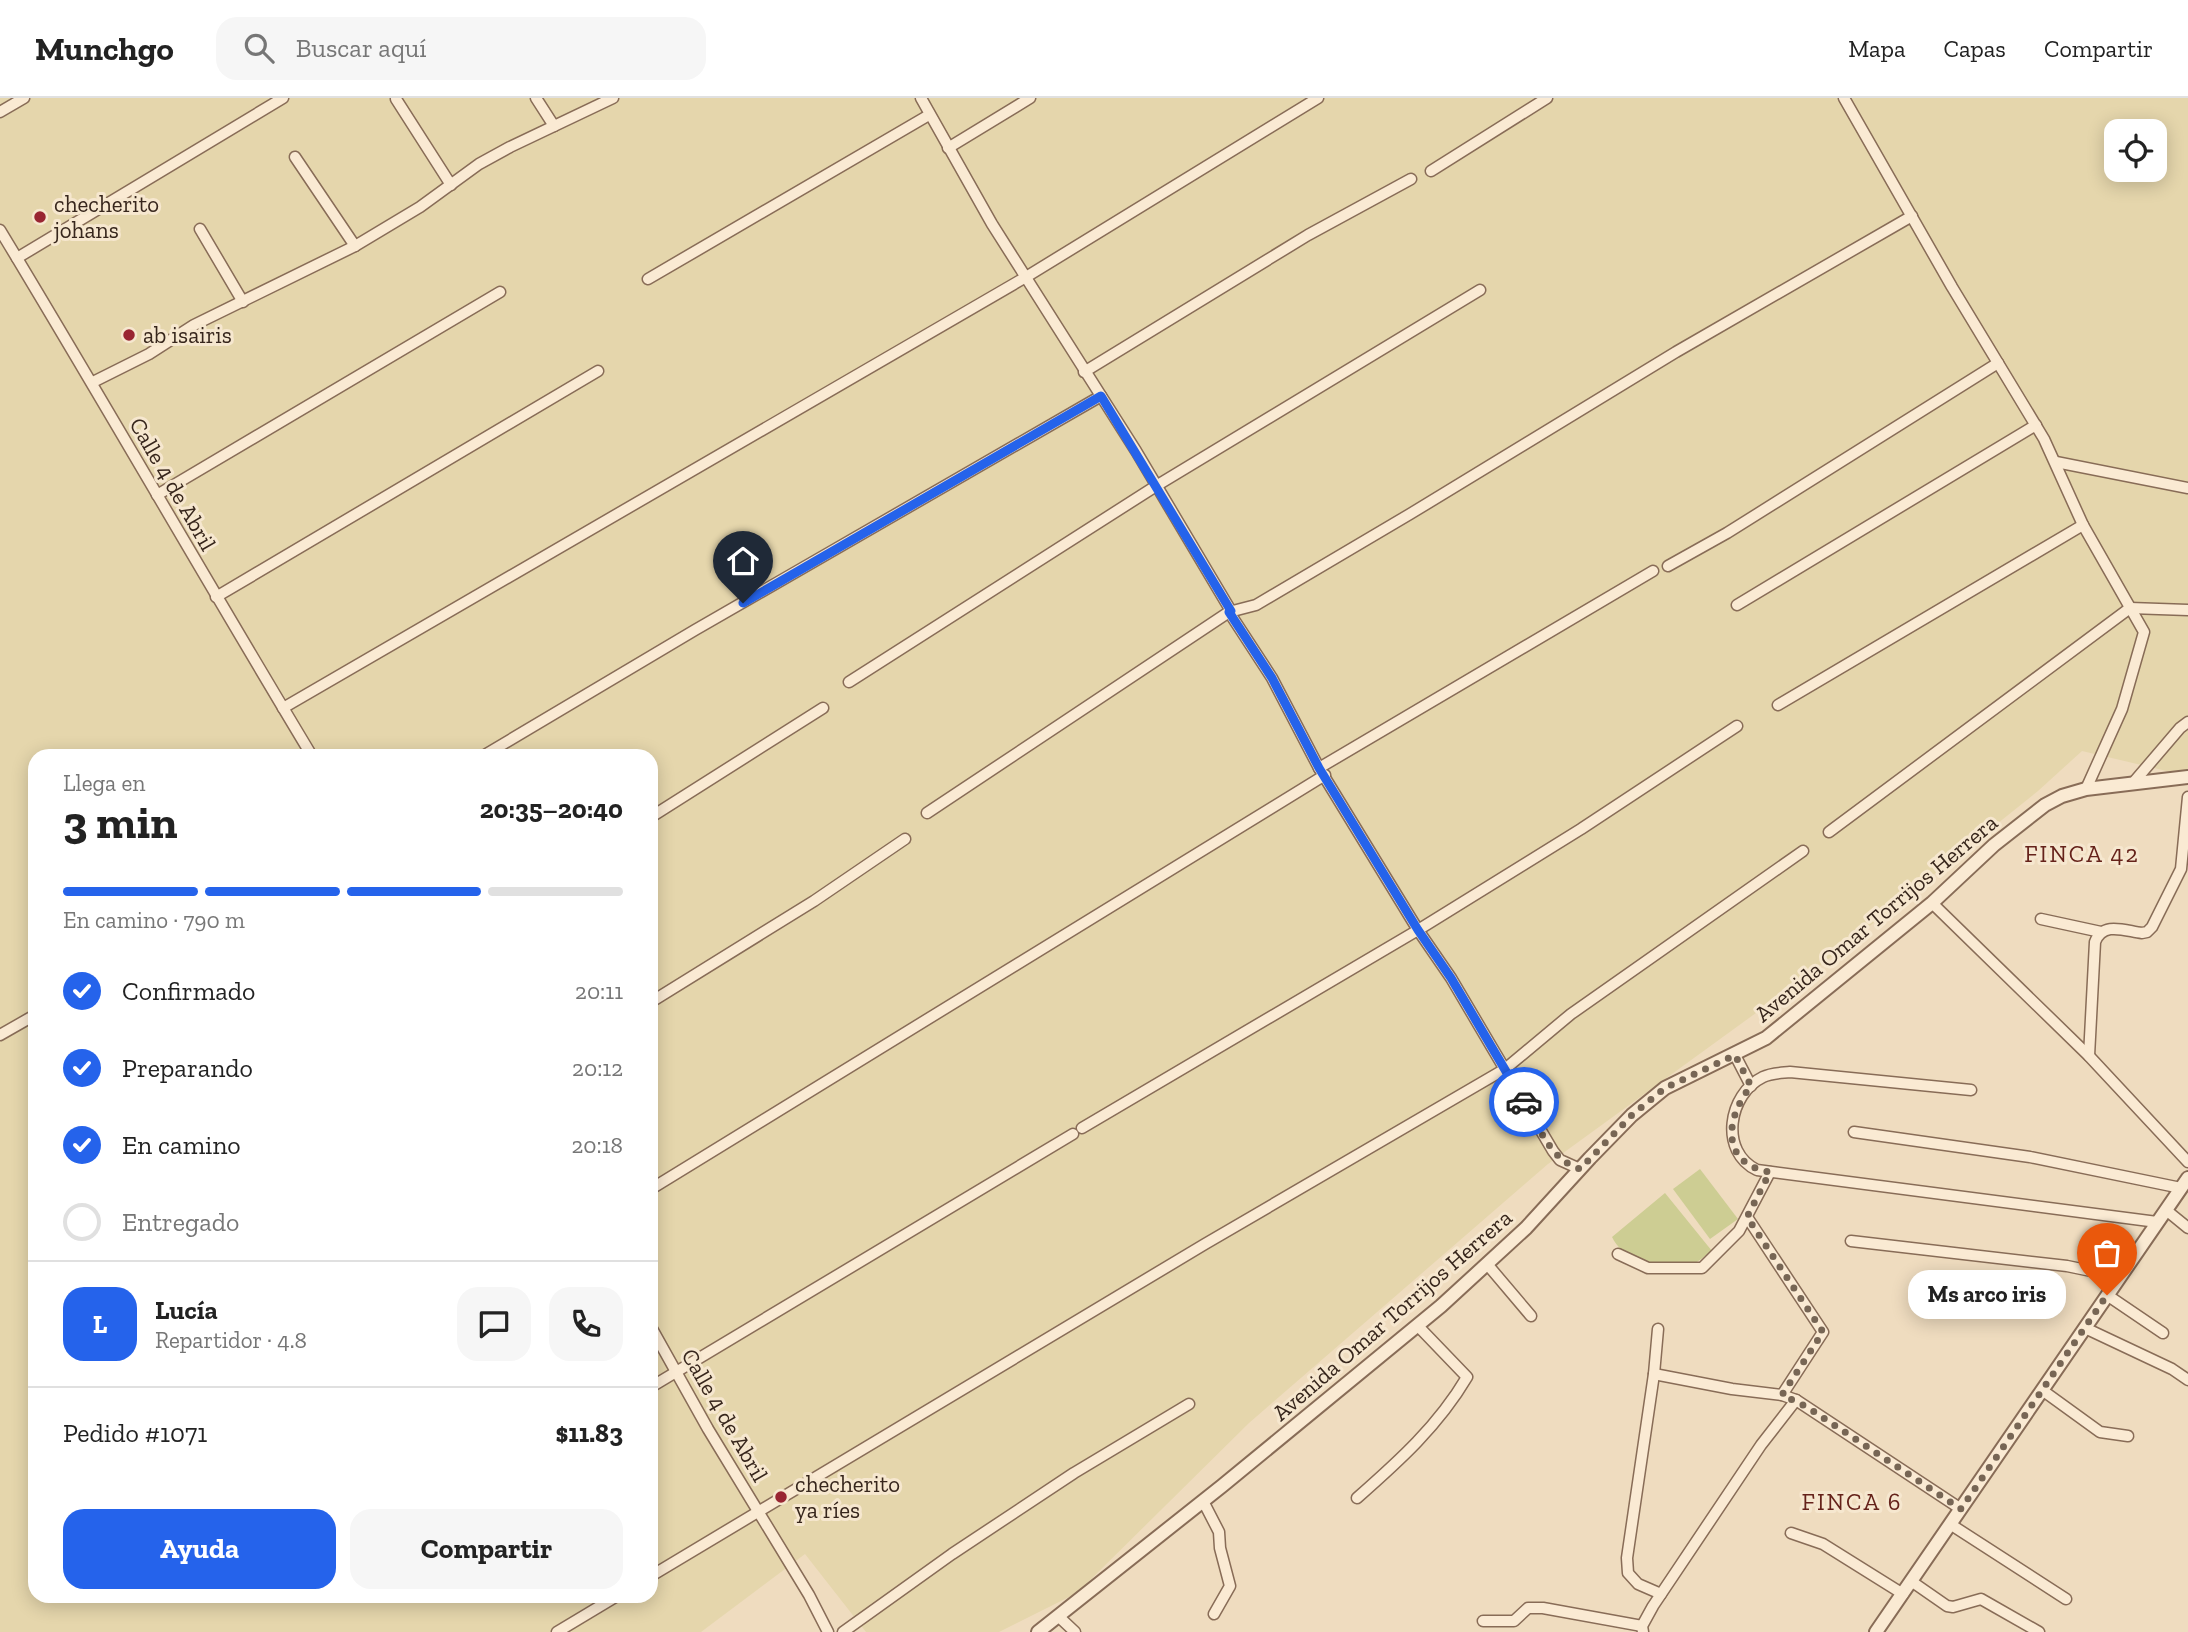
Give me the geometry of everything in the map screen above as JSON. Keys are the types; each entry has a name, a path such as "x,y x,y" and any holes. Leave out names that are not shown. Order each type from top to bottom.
{"street":[{"path":"0,112 24,98"},
{"path":"17,258 283,98"},
{"path":"536,98 554,126"},
{"path":"93,382 149,354 194,325 355,246 420,207 479,164 613,98"},
{"path":"921,98 1026,277 1156,486 1231,611 1229,612 1272,678 1322,772 1418,930 1451,978 1553,1152 1560,1160 1580,1169"},
{"path":"948,148 1030,98"},
{"path":"283,708 1026,277 1318,98"},
{"path":"1431,171 1547,98"},
{"path":"1844,98 2036,425 2056,462 2083,525 2144,632 2122,709 2086,789"},
{"path":"396,99 451,185"},
{"path":"648,279 929,115"},
{"path":"295,157 355,246"},
{"path":"1084,372 1308,235 1412,179"},
{"path":"927,813 1229,612 1256,605 1676,352 1912,216"},
{"path":"200,229 243,302"},
{"name":"Calle 4 de Abril","path":"0,230 93,382 216,597 308,749"},
{"path":"849,681 1156,486 1480,290"},
{"path":"157,495 500,292"},
{"path":"1668,566 1727,533 1998,363"},
{"path":"216,597 598,371"},
{"path":"494,749 1101,396"},
{"path":"1737,605 2036,425"},
{"path":"2056,462 2188,488"},
{"path":"1778,705 2083,525"},
{"path":"658,1185 1322,772 1653,571"},
{"path":"1829,832 2130,608 2188,610"},
{"path":"658,813 822,708"},
{"path":"2133,783 2188,722"},
{"path":"1082,1128 1418,930 1581,829 1737,726"},
{"name":"Avenida Omar Torrijos Herrera","path":"1038,1632 1203,1501 1488,1264 1526,1228 1632,1115 1665,1088 1766,1038 1932,904 1994,845 2045,805 2062,796 2086,789 2188,777"},
{"path":"2041,919 2101,932 2115,928 2147,932 2181,869 2188,797"},
{"path":"658,998 814,901 905,839"},
{"path":"658,1572 1205,1244 1505,1069 1571,1014 1803,851"},
{"path":"1932,904 2089,1056 2188,1162"},
{"path":"2089,1056 2095,942 2101,932"},
{"path":"0,1035 28,1019"},
{"path":"1735,1055 1751,1086"},
{"path":"1971,1090 1790,1072 1762,1077 1751,1086 1734,1112 1732,1137 1741,1158 1748,1166 1770,1172 2157,1222"},
{"path":"1854,1132 2185,1183 1876,1632"},
{"path":"658,1383 1073,1135"},
{"path":"1618,1254 1648,1268 1702,1268 1739,1231 1770,1172"},
{"path":"2166,1210 2188,1228"},
{"path":"1747,1217 1823,1332 1782,1395"},
{"path":"1851,1241 2067,1266 2120,1277"},
{"path":"1488,1264 1531,1316"},
{"path":"2107,1295 2163,1333"},
{"path":"1357,1498 1411,1451 1455,1397 1467,1377 1417,1325"},
{"path":"2085,1328 2172,1369 2188,1380"},
{"path":"1658,1329 1627,1558 1628,1573 1638,1584 1661,1594"},
{"name":"Calle 4 de Abril","path":"658,1339 708,1429 809,1595 828,1632"},
{"path":"1654,1374 1732,1389 1782,1395 1796,1400 1961,1509"},
{"path":"2042,1390 2100,1432 2128,1436"},
{"path":"1483,1621 1514,1621 1528,1608 1543,1608 1643,1629 1661,1594 1761,1445 1796,1400"},
{"path":"843,1632 952,1554 1063,1480 1189,1404"},
{"path":"1203,1501 1219,1532 1220,1548 1230,1586 1214,1614"},
{"path":"1950,1524 2066,1599"},
{"path":"1791,1533 1823,1544 1903,1594"},
{"path":"1911,1581 1947,1606 1953,1607 1981,1599 2039,1632"},
{"path":"558,1632 606,1603"},
{"path":"1058,1616 1075,1632"}],"shaded area":[{"path":"0,98 2188,98 2188,776 2082,751 2038,791 1811,973 1548,1164 1249,1423 1077,1593 999,1632 866,1632 805,1554 701,1632 0,1632"}],"green space":[{"path":"1700,1169 1738,1219 1710,1239 1673,1189"},
{"path":"1665,1193 1712,1251 1692,1264 1667,1266 1645,1262 1625,1253 1612,1237"}],"way so far":[{"path":"1524,1102 1553,1152 1560,1160 1580,1169 1632,1115 1665,1088 1735,1055 1751,1086 1734,1112 1732,1137 1741,1158 1748,1166 1770,1172 1747,1217 1823,1332 1782,1395 1807,1407 1961,1509 2107,1295"}],"place":[{"name":"checherito johans","path":"40,217"},
{"name":"ab isairis","path":"129,335"},
{"name":"Ms arco iris","path":"2107,1295"},
{"name":"checherito ya ríes","path":"781,1497"}],"district":[{"name":"FINCA 42","path":"2082,853"},
{"name":"FINCA 6","path":"1852,1501"}],"route":[{"path":"743,603 1101,396 1231,611 1229,612 1272,678 1319,768 1418,930 1451,978 1524,1102"}]}
